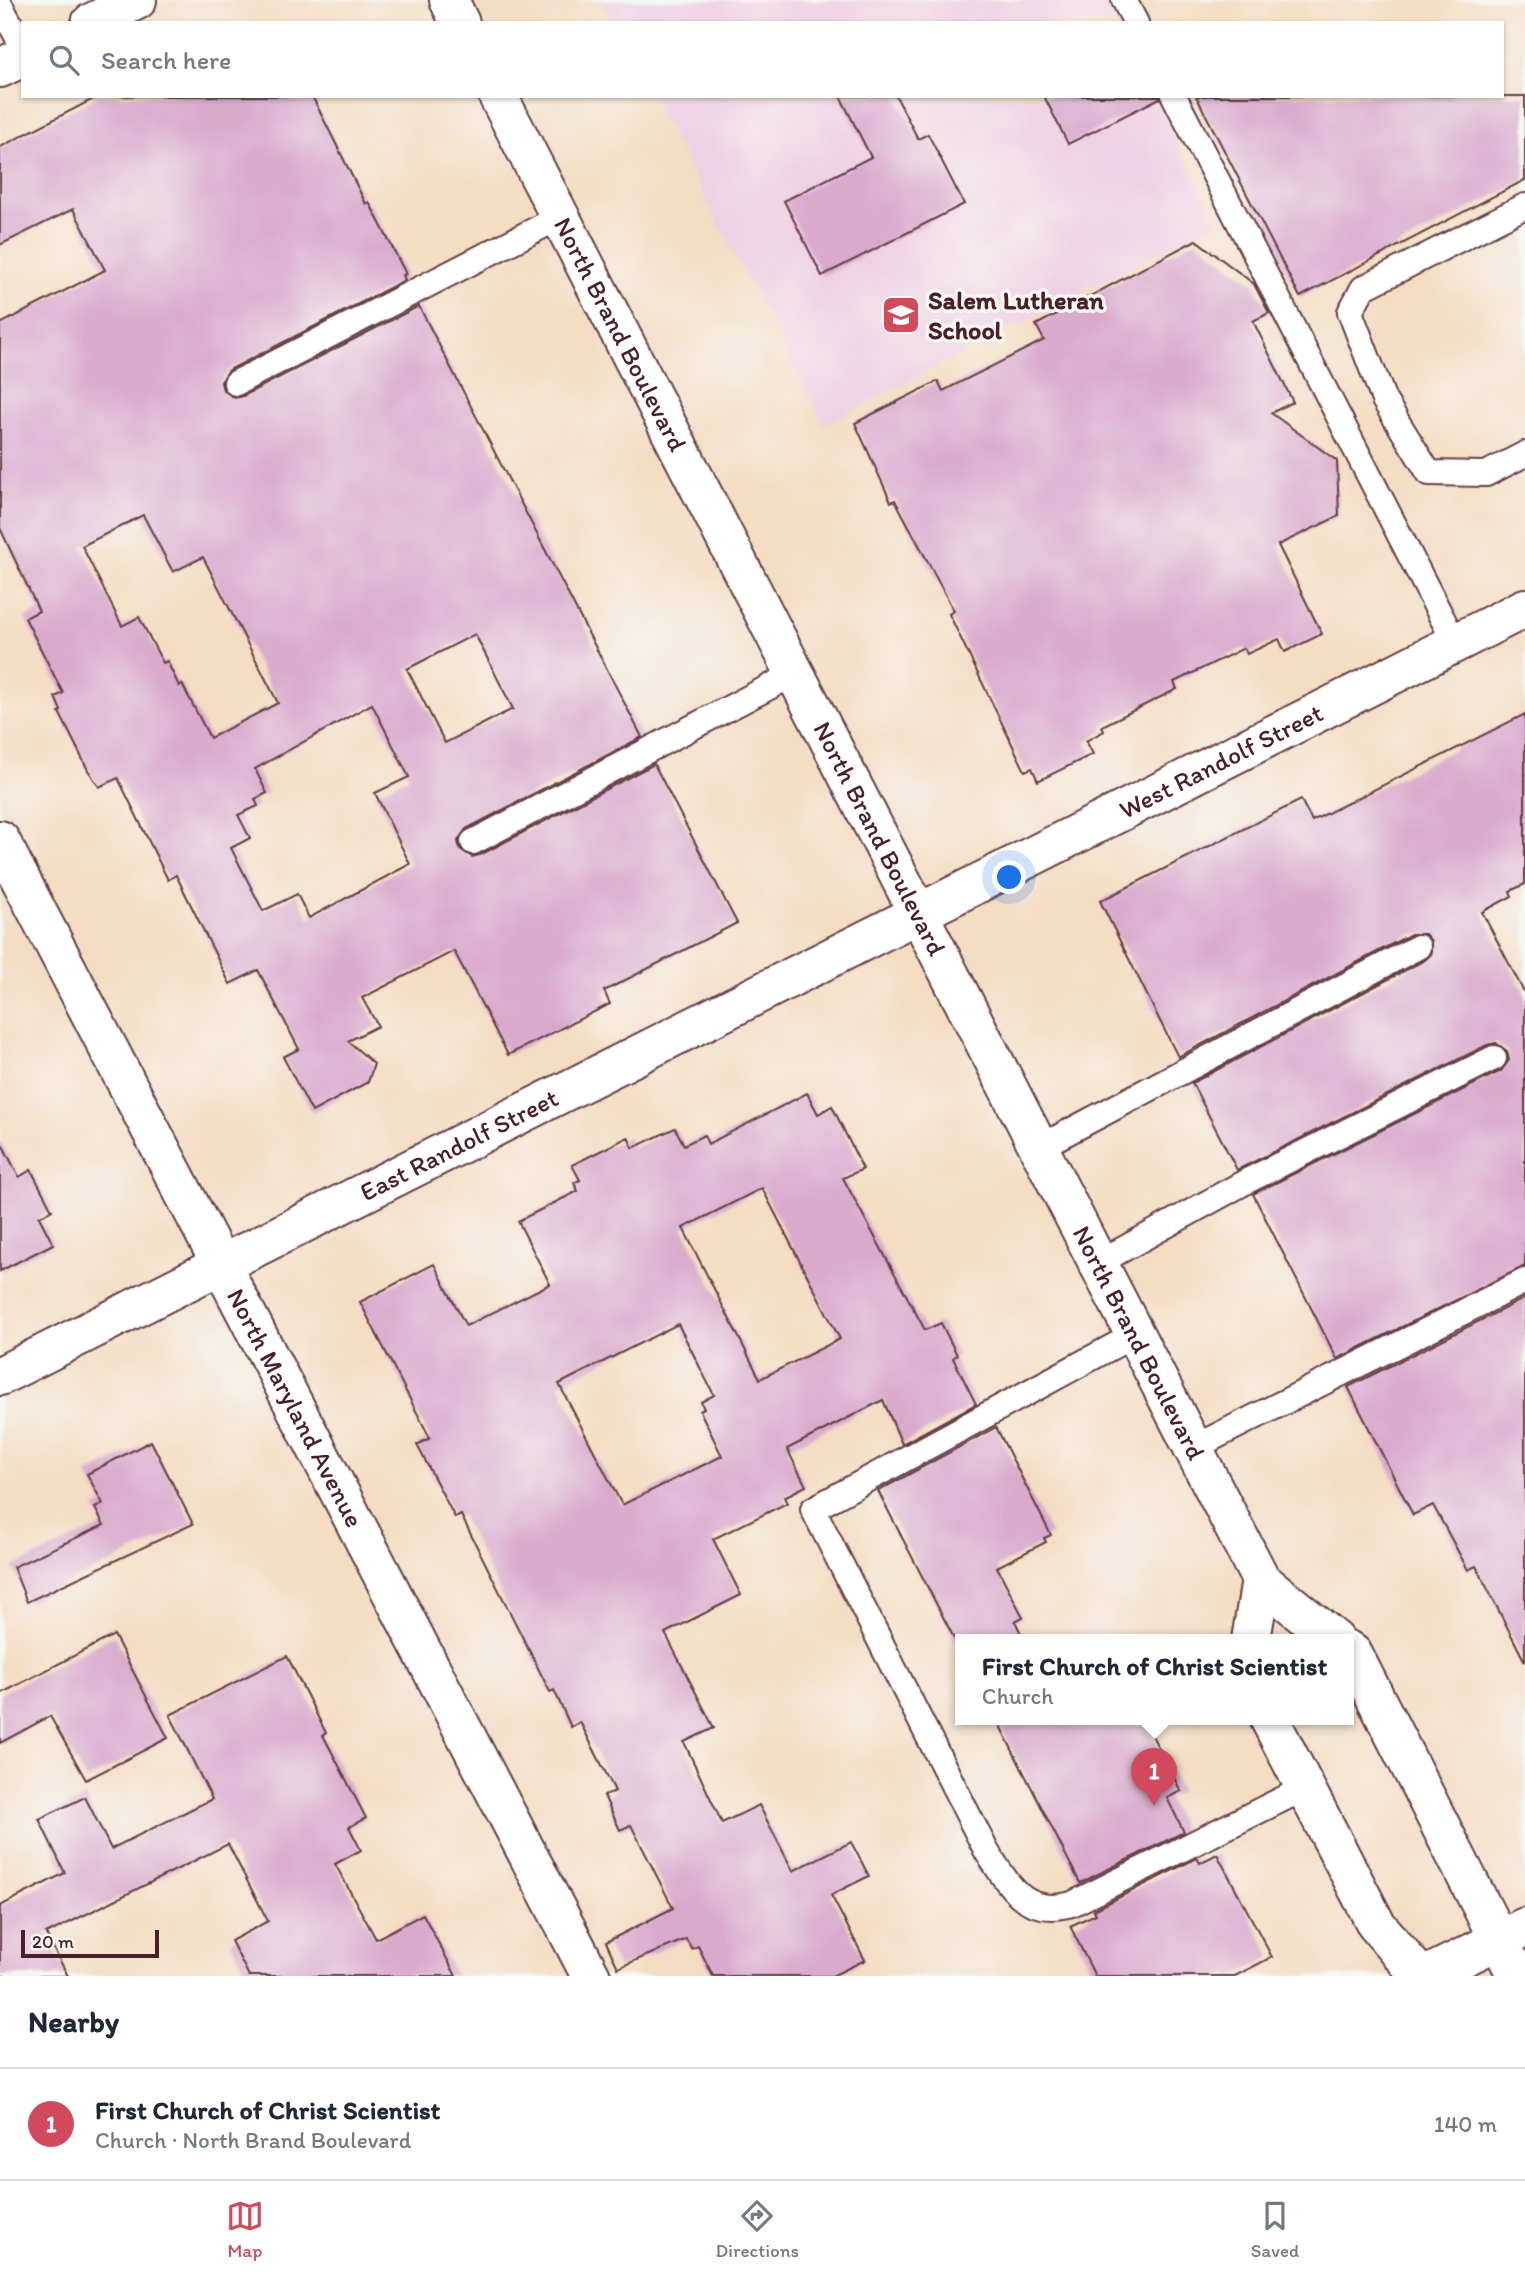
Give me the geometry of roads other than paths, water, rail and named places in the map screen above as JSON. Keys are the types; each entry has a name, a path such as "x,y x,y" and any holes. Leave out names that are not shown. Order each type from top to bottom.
{"street":[{"path":"95,21 137,0"},
{"path":"449,0 459,21"},
{"path":"0,68 21,58"},
{"name":"North Brand Boulevard","path":"499,98 1261,1580 1328,1634"},
{"name":"West Randolf Street","path":"918,915 1525,608"},
{"name":"North Maryland Avenue","path":"0,840 591,1976"},
{"name":"East Randolf Street","path":"0,1376 918,915"},
{"path":"1252,1634 1261,1580"},
{"path":"1354,1656 1511,1933 1517,1976"},
{"path":"1273,1725 1376,1924 1422,1976 1511,1933"}],"lane":[{"path":"1124,0 1135,21"},
{"path":"0,5 21,43"},
{"path":"1175,98 1455,643"},
{"path":"1525,206 1363,288 1350,312 1384,400 1429,473 1486,474 1525,454"},
{"path":"236,383 560,216"},
{"path":"473,842 794,674"},
{"path":"1038,1148 1418,947"},
{"path":"1098,1263 1247,1181 1494,1058"},
{"path":"1193,1448 1525,1281"},
{"path":"1134,1335 813,1508 987,1852 1014,1893 1027,1902 1057,1908 1072,1904 1306,1788"}],"place":[{"name":"Salem Lutheran School","path":"901,315"},
{"name":"First Church of Christ Scientist","path":"1154,1806"}]}
